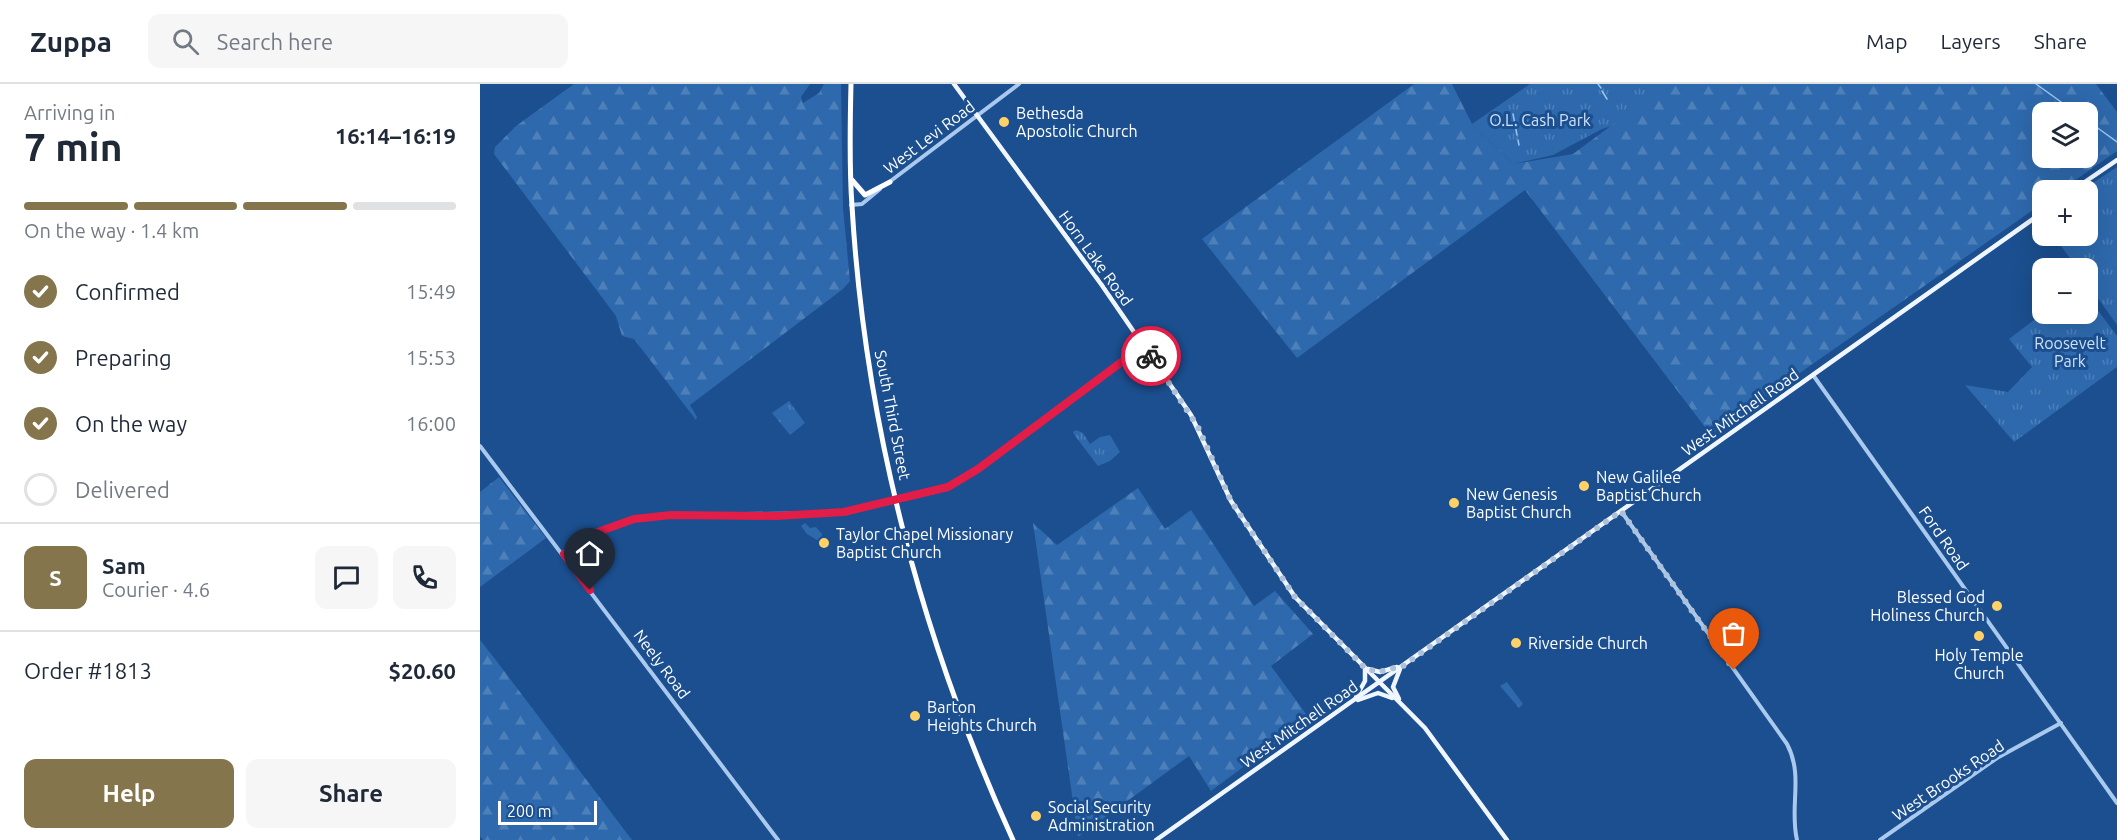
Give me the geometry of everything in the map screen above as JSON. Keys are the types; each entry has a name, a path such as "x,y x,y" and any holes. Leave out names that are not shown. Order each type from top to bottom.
{"highway":[{"name":"South Third Street","path":"851,84 851,205 869,364 896,501 926,615 948,682 1013,840"},
{"path":"851,179 865,195 890,182"}],"main road":[{"name":"Horn Lake Road","path":"954,84 1196,422 1231,501 1295,597 1425,728 1507,840"},
{"path":"2088,180 2117,160"},
{"name":"West Mitchell Road","path":"1156,840 2032,220"},
{"path":"1353,701 1365,681 1365,668 1378,672 1403,666"},
{"path":"1402,704 1393,687 1403,666"},
{"path":"1353,701 1381,693 1402,704"}],"street":[{"name":"West Levi Road","path":"851,205 862,204 1020,84"},
{"path":"564,554 595,533 634,519 671,515 826,514 934,492 968,476 1143,346"},
{"name":"Ford Road","path":"1813,375 2117,803"},
{"name":"Neely Road","path":"480,446 564,554 778,840"},
{"path":"1621,511 1787,744 1797,772 1794,819 1797,840"},
{"name":"West Brooks Road","path":"1880,840 1997,758 2061,723"}],"green space":[{"path":"574,84 810,84 801,97 803,103 819,93 824,84 841,84 843,208 850,281 843,289 690,405 697,417 696,420 634,339 622,336 616,316 494,154 495,147 516,126"},
{"path":"1414,84 1452,84 1472,124 1513,164 1573,154 1667,84 2096,84 2117,112 2117,151 2098,164 2098,102 2032,102 2032,168 2093,168 2075,180 2032,180 2032,211 1711,435 1525,190 1297,358 1202,239"},
{"name":"O.L. Cash Park","path":"1530,84 1673,84 1625,122 1602,129 1553,155 1513,164 1472,124"},
{"path":"2117,167 2117,325 2098,298 2098,258 2070,258 2061,246 2098,246 2097,180"},
{"name":"Roosevelt Park","path":"2098,310 2117,336 2117,367 2014,442 1965,385 2008,392 2032,367 2009,339 2032,321 2032,324 2098,324"},
{"path":"789,401 805,423 790,435 772,413"},
{"path":"1076,430 1083,433 1090,444 1100,437 1110,435 1120,452 1110,461 1098,466 1075,436 1073,432"},
{"path":"499,477 546,538 480,587 480,492"},
{"path":"1138,488 1165,529 1191,510 1254,606 1275,591 1313,634 1271,666 1309,718 1211,791 1189,756 1078,837 1033,523 1057,545"},
{"path":"805,523 810,528 816,527 822,534 821,539 817,540 807,534 801,526"},
{"path":"480,640 632,840 483,840 480,836"},
{"path":"1507,682 1523,704 1519,708 1500,686"}],"waterway":[{"path":"1598,84 1601,88"},
{"path":"2036,84 2061,102"},
{"path":"1602,91 1607,99"},
{"path":"1513,114 1517,135"},
{"path":"2098,128 2117,142"},
{"path":"1518,140 1519,145"}],"way so far":[{"path":"1151,356 1207,443 1231,501 1295,597 1308,613 1365,668 1378,672 1403,666 1621,511 1734,670"}],"place":[{"name":"Bethesda Apostolic Church","path":"1004,122"},
{"name":"New Galilee Baptist Church","path":"1584,486"},
{"name":"New Genesis Baptist Church","path":"1454,503"},
{"name":"Taylor Chapel Missionary Baptist Church","path":"824,543"},
{"name":"Blessed God Holiness Church","path":"1997,606"},
{"name":"Holy Temple Church","path":"1979,636"},
{"name":"Riverside Church","path":"1516,643"},
{"name":"Barton Heights Church","path":"915,716"},
{"name":"Social Security Administration","path":"1036,816"}],"route":[{"path":"590,590 564,554 595,533 634,519 671,515 826,514 934,492 968,476 1143,346 1151,356"}]}
